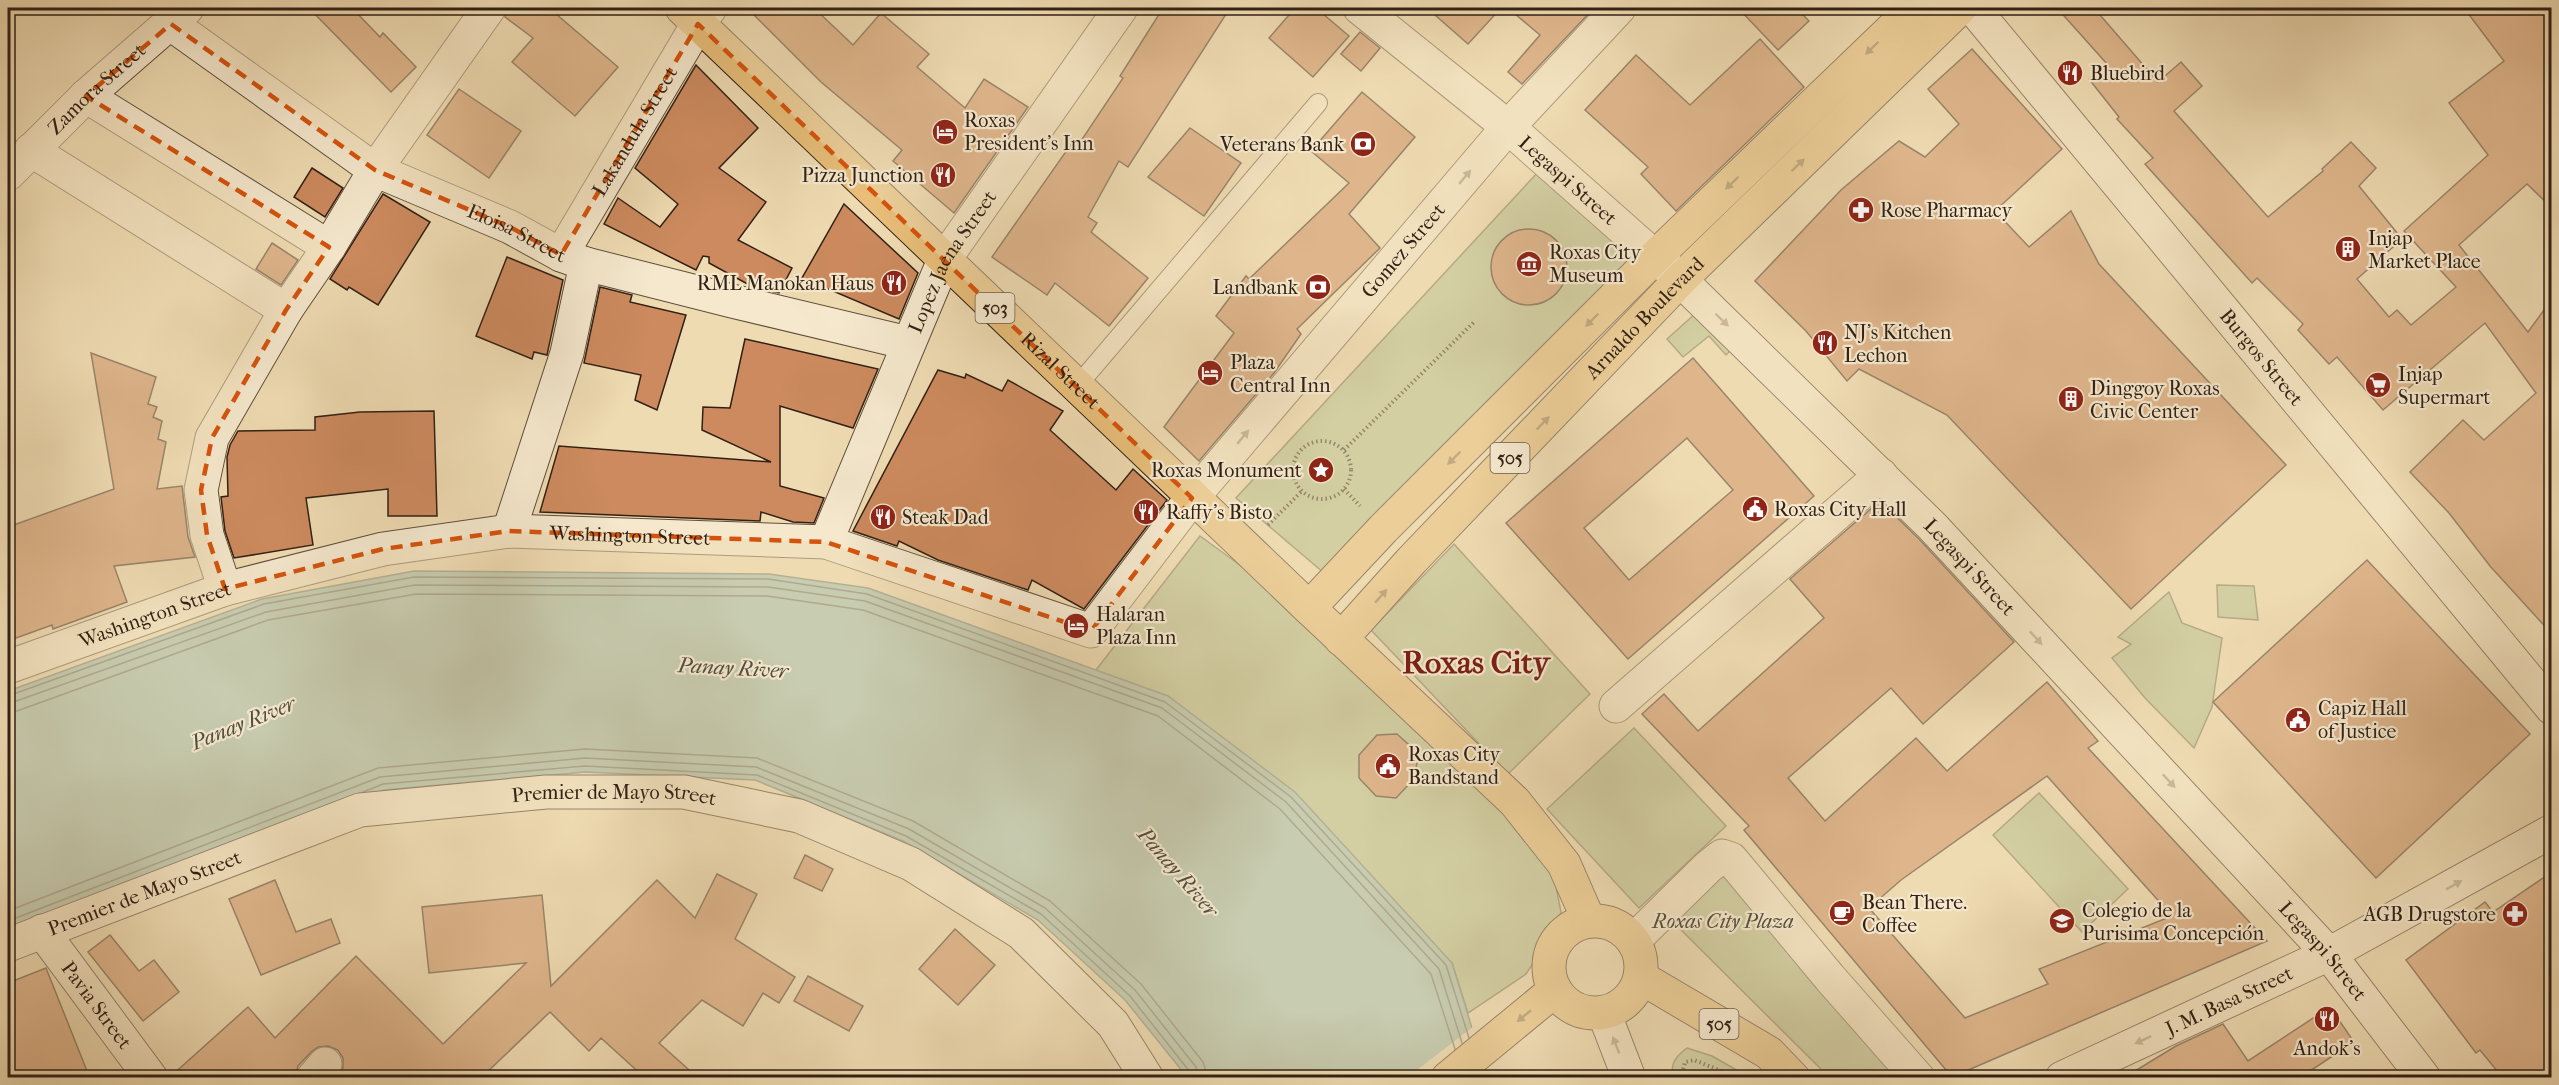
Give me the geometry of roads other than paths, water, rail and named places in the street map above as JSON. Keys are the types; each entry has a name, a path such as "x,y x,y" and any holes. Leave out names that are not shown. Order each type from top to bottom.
{"main road":[{"name":"Arnaldo Boulevard","path":"1309,608 1383,529 1655,257 1914,8"},
{"name":"Arnaldo Boulevard","path":"1341,639 1412,560 1681,279 1960,8"},
{"name":"Rizal Street","path":"697,13 944,260 1078,385 1245,549 1515,802 1564,864 1589,921"},
{"path":"1589,921 1602,921 1614,925 1633,942 1641,965 1640,977 1635,990 1627,1000 1604,1012 1577,1010 1555,990 1550,975 1550,960 1554,945 1575,925 1589,921"},
{"name":"505","path":"1640,977 1769,1053 1793,1077"},
{"path":"1448,1077 1494,1042 1555,990"}],"street":[{"path":"225,589 207,535 201,490 212,438 286,310 329,247 375,170 489,8"},
{"name":"Lopez Jaena Street","path":"826,542 944,260 1121,8"},
{"name":"Legaspi Street","path":"1360,8 1508,127 1681,279 1932,526 2329,954 2424,1077"},
{"name":"Gomez Street","path":"1192,498 1508,127 1619,8"},
{"name":"Burgos Street","path":"1973,8 2552,708"},
{"name":"Lakandula Street","path":"509,531 567,353 573,260 697,13"},
{"name":"Eloisa Street","path":"179,16 375,170 510,227 573,260 908,343"},
{"name":"Zamora Street","path":"8,174 86,96 179,16"},
{"path":"86,96 329,247"},
{"path":"31,150 286,310"},
{"path":"1616,706 1881,476"},
{"name":"Washington Street","path":"8,667 225,589 383,549 509,531 826,542 1090,631 1192,498"},
{"name":"Premier de Mayo Street","path":"8,945 360,810 546,792 684,792 799,816 911,864 1021,933 1113,1024 1147,1077"},
{"name":"J. M. Basa Street","path":"2062,1077 2329,954 2552,831"},
{"path":"1633,942 1708,867 1722,856 1731,859 1830,978 1918,1077"},
{"name":"Pavia Street","path":"42,931 151,1077"},
{"path":"1604,1012 1629,1077"}],"lane":[{"path":"1078,385 1318,103"}],"water":[{"name":"Panay River","path":"414,571 769,574 868,588 1168,696 1295,792 1452,963 1487,1077 1187,1077 1125,1000 1038,920 903,841 755,780 585,772 384,790 8,935 8,691 262,599"}],"place":[{"name":"Bluebird","path":"2070,73"},
{"name":"Roxas President's Inn","path":"945,132"},
{"name":"Veterans Bank","path":"1363,144"},
{"name":"Pizza Junction","path":"943,175"},
{"name":"Rose Pharmacy","path":"1861,210"},
{"name":"Injap Market Place","path":"2348,249"},
{"name":"Roxas City Museum","path":"1529,264"},
{"name":"RML Manokan Haus","path":"894,283"},
{"name":"Landbank","path":"1318,287"},
{"name":"NJ's Kitchen Lechon","path":"1825,343"},
{"name":"Plaza Central Inn","path":"1210,373"},
{"name":"Injap Supermart","path":"2378,385"},
{"name":"Dinggoy Roxas Civic Center","path":"2071,399"},
{"name":"Roxas Monument","path":"1321,470"},
{"name":"Roxas City Hall","path":"1755,509"},
{"name":"Raffy's Bisto","path":"1146,512"},
{"name":"Steak Dad","path":"883,517"},
{"name":"Halaran Plaza Inn","path":"1076,626"},
{"name":"Capiz Hall of Justice","path":"2298,720"},
{"name":"Roxas City Bandstand","path":"1388,766"},
{"name":"Bean There. Coffee","path":"1842,913"},
{"name":"AGB Drugstore","path":"2515,914"},
{"name":"Colegio de la Purisima Concepción","path":"2062,921"},
{"name":"Andok's","path":"2327,1019"}],"district":[{"name":"Roxas City","path":"1476,662"}],"park label":[{"name":"Roxas City Plaza","path":"1723,921"}]}
